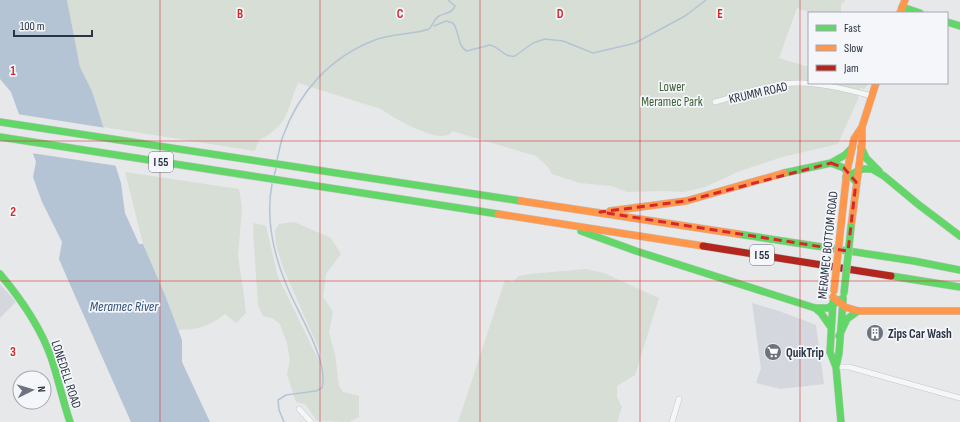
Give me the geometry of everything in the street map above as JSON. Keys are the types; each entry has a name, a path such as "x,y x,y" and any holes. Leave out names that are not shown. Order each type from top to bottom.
{"main road":[{"path":"902,7 917,12"},
{"path":"948,22 960,26"},
{"name":"MERAMEC BOTTOM ROAD","path":"841,422 836,367 830,352 830,326 838,299 851,227 862,127 876,84"},
{"name":"I 55","path":"0,122 316,171 600,212 914,261 960,270"},
{"name":"MERAMEC BOTTOM ROAD","path":"836,367 840,336 838,299 841,225 852,148 854,139 862,127"},
{"name":"I 55","path":"0,137 960,287"},
{"path":"861,147 866,158 884,176 960,236"},
{"path":"600,212 686,201 787,172 831,163 845,156 852,148"},
{"path":"831,163 840,166 856,182"},
{"path":"848,174 867,168 872,169 884,176"},
{"path":"563,224 636,251 815,308 821,312 830,326"},
{"name":"LONEDELL ROAD","path":"0,274 25,306 43,339 51,359 70,422"},
{"path":"815,308 828,308 838,299 850,310 858,311 960,311"},
{"path":"840,336 848,319 858,311"}],"street":[{"name":"KRUMM ROAD","path":"715,102 776,86 808,84"},
{"name":"KRUMM ROAD","path":"814,84 827,85 872,96"},
{"path":"836,367 849,367 960,398"},
{"path":"672,422 679,400"},
{"path":"299,409 311,422"}],"highlighted area":[{"path":"831,163 844,168 856,182 848,251 600,212 686,201"}],"shaded area":[{"path":"0,284 16,302 0,318"},
{"path":"752,303 779,311 816,325 824,384 780,389 756,383 761,368"}],"green space":[{"name":"Lower Meramec Park","path":"67,0 846,0 841,4 841,12 809,12 797,8 779,58 808,67 808,84 868,84 864,89 860,88 858,99 838,144 782,157 740,171 705,187 684,192 627,192 612,186 580,183 552,174 548,167 536,156 452,131 450,134 442,136 427,133 393,117 381,109 298,83 281,123 276,129 259,140 255,151 103,127 92,91 80,67"},
{"path":"125,172 239,189 242,208 238,256 246,313 236,323 225,314 208,325 192,329 178,330 143,244"},
{"path":"294,222 331,238 341,254 326,274 323,297 333,312 329,333 335,354 339,386 343,392 359,396 359,417 349,422 317,421 305,404 296,402 287,374 290,360 287,343 280,324 272,318 263,316 258,305 253,229 254,223 266,226 278,277 321,365 321,354 284,270 276,245 275,230 279,224"},
{"path":"586,269 604,273 659,298 635,375 617,386 617,397 622,407 617,422 458,422 505,280 514,282 518,276"}],"water":[{"name":"Meramec River","path":"0,0 67,0 80,67 92,91 121,183 125,213 139,244 143,244 165,295 182,340 182,362 210,422 131,422 59,259 62,242 42,202 33,177 36,162 11,92 0,79"}],"pier":[{"path":"17,114 106,128 118,166 31,153"}],"waterway":[{"path":"277,160 283,136 298,105 307,91 330,66 359,47 375,40 388,36 429,29 437,17 451,11 454,8 455,6 448,0"},
{"path":"434,26 446,21 453,23 460,43 467,51 490,45 505,54 515,56 533,43 545,39 563,41 593,53 635,43 685,16 706,0"},
{"path":"274,176 276,168"},
{"path":"272,184 270,198 270,225 275,252 289,291 318,352 323,377 322,388 316,391 286,395 278,400 279,410 284,422"}],"traffic: fast":[{"path":"902,7 917,12"},
{"path":"948,22 960,26"},
{"path":"0,122 521,201"},
{"path":"0,137 498,214"},
{"path":"861,147 866,158 879,171"},
{"path":"831,163 845,155 852,148"},
{"path":"784,173 831,163 844,168 856,182"},
{"path":"846,177 862,169 872,169 884,176 960,236"},
{"path":"844,293 851,227"},
{"path":"581,231 636,251 815,308 828,308 843,298"},
{"path":"738,234 914,261 960,270"},
{"path":"0,274 36,324 47,346 70,422"},
{"path":"891,276 960,287"},
{"path":"841,422 836,367 839,353 843,301"},
{"path":"833,302 830,352 836,367"},
{"path":"815,308 821,313 830,326"},
{"path":"839,336 847,319 858,311"}],"traffic: slow":[{"path":"900,12 905,0"},
{"path":"841,225 847,171 854,139 862,127 876,84"},
{"path":"851,227 862,143 862,127"},
{"path":"610,211 686,201 784,173"},
{"path":"521,201 738,234"},
{"path":"498,214 703,246"},
{"path":"834,291 841,225"},
{"path":"833,297 845,307 858,311 960,311"}],"traffic: jam":[{"path":"703,246 891,276"}],"place":[{"name":"Zips Car Wash","path":"875,333"},
{"name":"QuikTrip","path":"773,352"}]}
